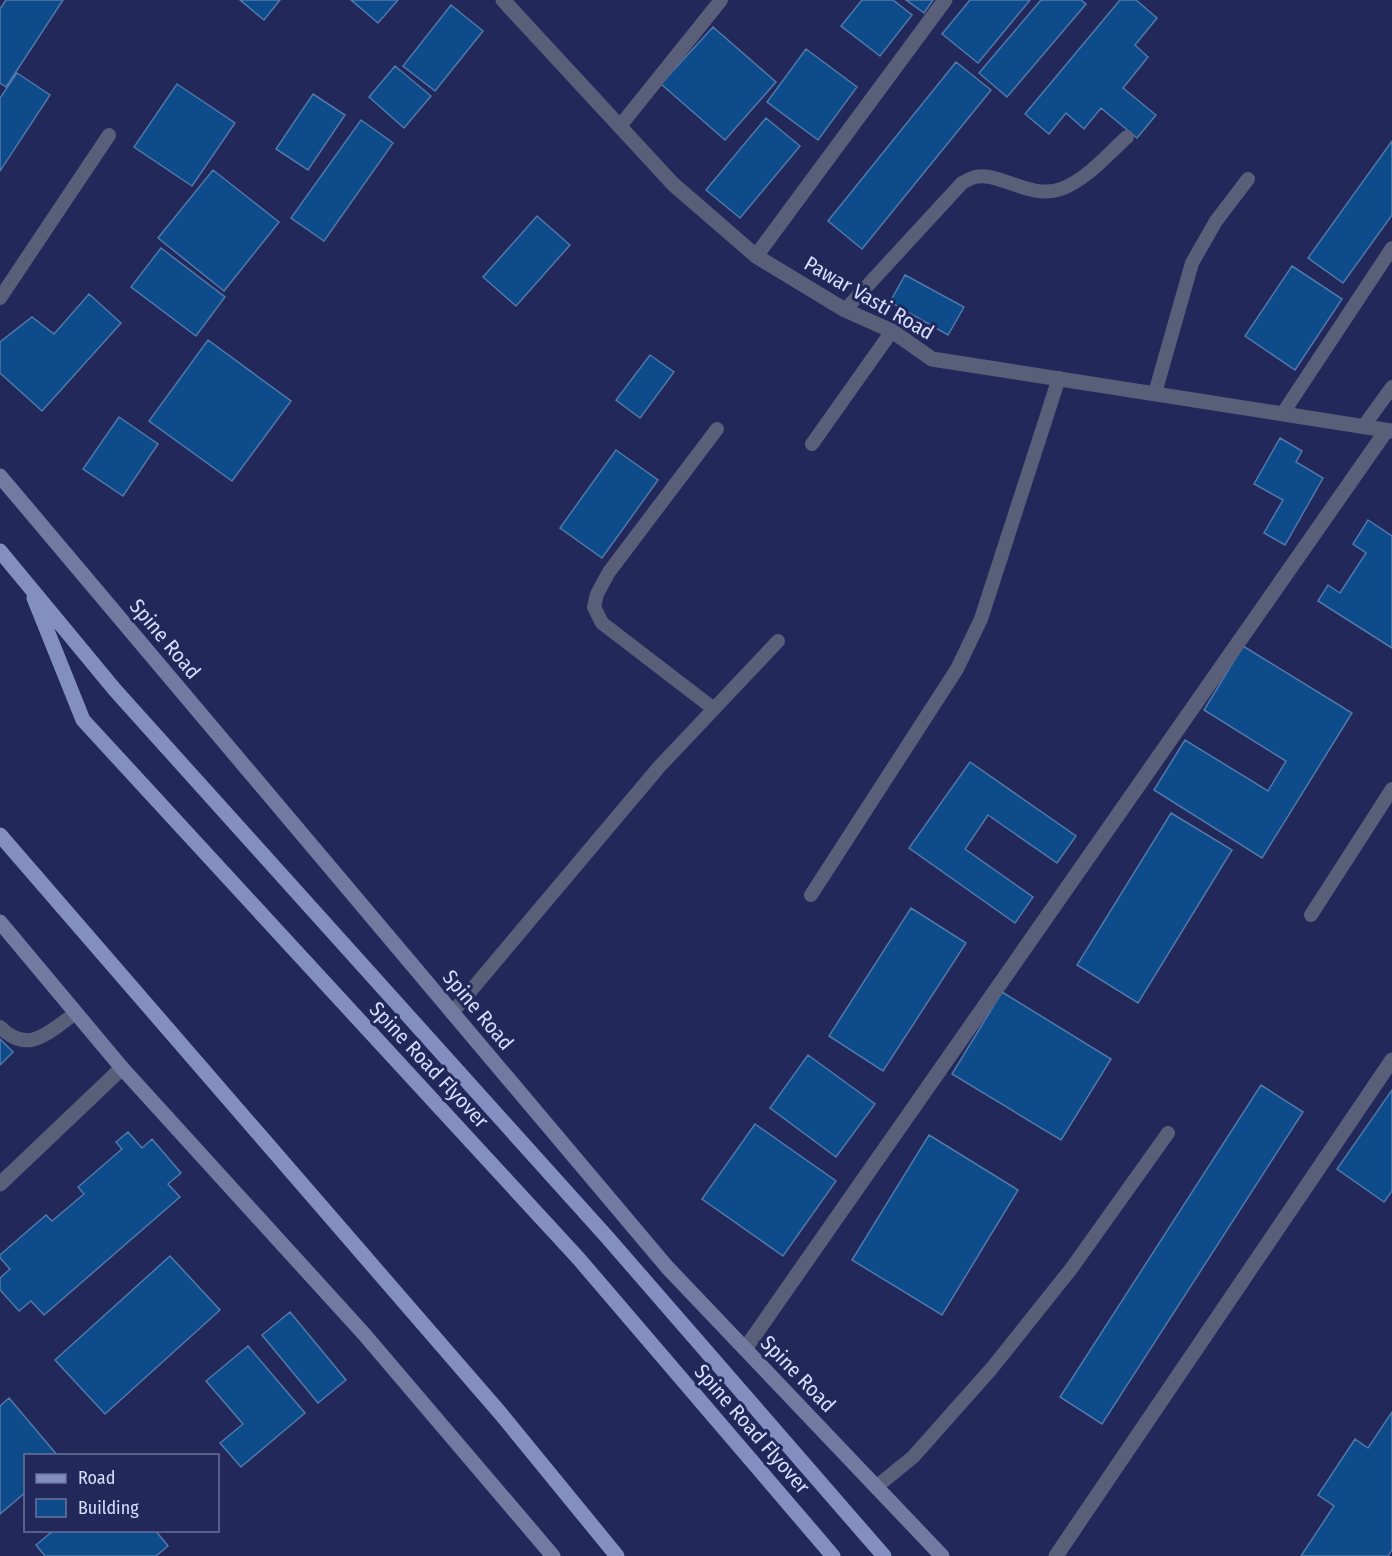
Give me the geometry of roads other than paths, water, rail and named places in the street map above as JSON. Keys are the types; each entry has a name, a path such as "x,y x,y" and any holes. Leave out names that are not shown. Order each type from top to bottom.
{"main road":[{"path":"0,551 115,690 608,1237 884,1556"},
{"name":"Spine Road Flyover","path":"28,584 83,720 579,1259 833,1556"},
{"path":"0,835 501,1414 617,1556"}],"street":[{"name":"Pawar Vasti Road","path":"503,0 673,184 756,256 845,310 892,331 932,359 1389,431"},
{"path":"756,256 945,0"},
{"path":"745,1349 1389,431"},
{"name":"Spine Road","path":"0,476 667,1267 942,1556"},
{"path":"0,922 122,1068 364,1334 554,1556"},
{"path":"1056,1556 1392,1060"},
{"path":"0,1184 122,1068"}],"lane":[{"path":"620,126 721,0"},
{"path":"0,298 109,135"},
{"path":"845,310 962,183 975,177 987,177 1030,190 1061,189 1084,176 1127,137"},
{"path":"1155,393 1192,262 1216,221 1248,178"},
{"path":"1283,413 1392,248"},
{"path":"812,444 892,331"},
{"path":"811,895 957,669 981,619 1059,378"},
{"path":"1363,426 1392,387"},
{"path":"714,709 602,623 594,607 597,594 609,572 717,429"},
{"path":"452,1013 659,767 778,641"},
{"path":"1311,915 1392,789"},
{"path":"0,1027 9,1036 21,1041 37,1039 76,1013"},
{"path":"876,1486 913,1457 992,1368 1071,1269 1168,1133"}]}
